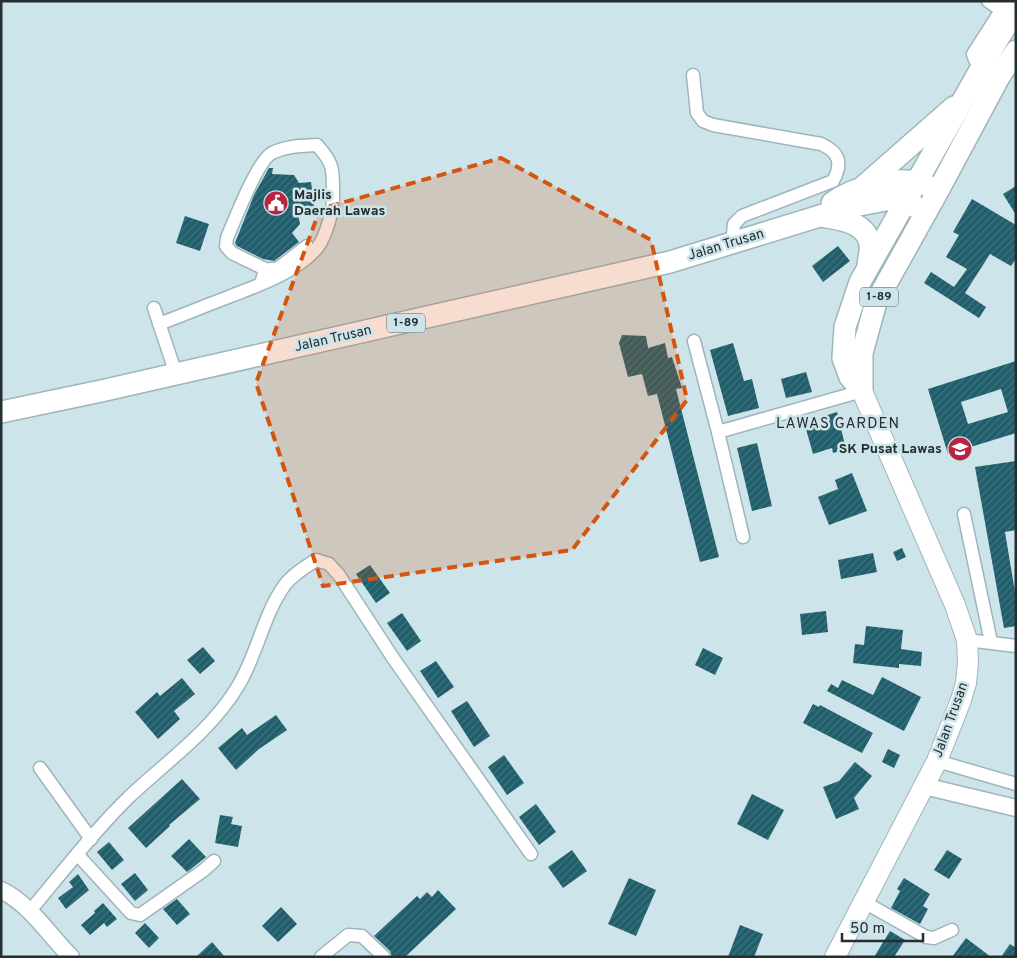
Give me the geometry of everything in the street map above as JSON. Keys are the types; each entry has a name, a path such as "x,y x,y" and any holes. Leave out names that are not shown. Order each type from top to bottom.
{"highway":[{"name":"Jalan Trusan","path":"862,391 850,377 843,358 845,327 860,282 984,65 1008,7"},
{"name":"Jalan Trusan","path":"862,391 862,353 876,302 999,77 1016,51"},
{"path":"864,186 967,95"},
{"name":"Jalan Trusan","path":"813,218 836,199 864,186 881,182 918,181 938,191"},
{"name":"Jalan Trusan","path":"1,412 642,269 732,244 849,207 891,199 906,202 926,212"},
{"path":"813,218 841,219 859,227 869,239 871,250 867,270"}],"main road":[{"name":"Jalan Trusan","path":"835,957 937,761 966,683 968,662 967,640 955,605 862,391"}],"street":[{"path":"988,1 1008,7"},
{"path":"693,75 697,113 703,121 713,125 820,144 832,149 838,161 838,172 833,181 742,216 734,224 732,244"},
{"path":"159,324 261,284 292,269 318,247 327,225 334,201 333,176 329,159 317,145 294,146 270,154 258,170 227,238 226,246 232,253 265,269 277,269 309,244 327,225"},
{"path":"261,284 265,269"},
{"path":"154,308 176,374"},
{"path":"694,341 743,537"},
{"path":"718,432 862,391"},
{"path":"964,514 991,642"},
{"path":"29,912 77,854 128,798 222,710 239,686 271,610 284,586 302,569 316,560 329,564 339,575 393,658 531,854"},
{"path":"967,640 1016,646"},
{"path":"937,761 1016,784"},
{"path":"40,768 91,838"},
{"path":"924,786 1016,808"},
{"path":"77,854 131,913 140,915 214,861"},
{"path":"1,890 29,912 71,957"},
{"path":"864,902 926,937 934,938 952,930"},
{"path":"321,957 348,934 362,936 384,957"}],"highlighted area":[{"path":"501,158 651,240 687,400 572,550 323,586 256,383 320,209"}],"building":[{"path":"269,168 273,168 272,174 294,175 299,183 311,182 314,206 297,209 300,224 292,233 299,242 274,261 263,259 237,246 235,243 254,195"},
{"path":"1016,186 1016,215 1003,194"},
{"path":"972,199 1016,225 1016,259 1011,266 990,254 965,293 986,307 979,318 924,283 931,272 954,287 967,269 946,257 959,235 953,232"},
{"path":"185,216 209,224 200,251 176,243"},
{"path":"838,246 850,261 823,282 812,266"},
{"path":"622,335 646,336 648,348 665,343 668,358 672,357 682,388 676,389 719,557 700,562 657,394 648,396 642,374 628,377 619,343"},
{"path":"733,343 744,381 752,379 759,408 728,416 710,350"},
{"path":"1016,361 1016,433 948,454 928,389","holes":["1001,389 1008,412 968,424 961,402"]},
{"path":"806,372 812,392 786,398 781,379"},
{"path":"837,412 846,449 833,453 832,448 813,454 806,429 826,423 824,416"},
{"path":"757,443 772,506 752,511 737,448"},
{"path":"1016,461 1016,530 1005,532 1016,598 1016,626 1004,628 975,467"},
{"path":"852,473 867,511 829,525 818,497 838,489 835,480"},
{"path":"902,548 906,557 897,561 893,552"},
{"path":"873,553 877,572 841,579 838,560"},
{"path":"370,565 390,593 376,603 356,574"},
{"path":"826,611 828,632 802,635 800,614"},
{"path":"402,613 421,641 407,651 387,623"},
{"path":"866,626 903,630 901,649 922,652 921,666 899,664 899,668 853,663 855,644 864,645"},
{"path":"203,647 215,661 200,674 187,660"},
{"path":"703,648 723,658 715,675 695,665"},
{"path":"436,661 454,687 438,698 420,671"},
{"path":"882,677 921,697 904,731 827,691 831,684 838,688 842,680 873,695"},
{"path":"182,678 195,694 174,711 180,719 158,739 135,712 157,692 160,696"},
{"path":"467,701 490,736 474,747 451,711"},
{"path":"813,704 819,707 820,705 873,733 862,753 803,723"},
{"path":"276,715 287,730 259,749 236,770 218,748 242,728 247,735"},
{"path":"888,749 900,755 894,768 882,762"},
{"path":"504,755 524,783 507,795 488,767"},
{"path":"855,762 872,776 854,798 859,809 836,819 823,787 839,781"},
{"path":"182,779 200,799 169,825 146,848 128,828"},
{"path":"752,794 784,810 768,840 737,824"},
{"path":"536,804 556,832 539,845 519,817"},
{"path":"220,815 233,817 231,824 242,826 238,847 215,843"},
{"path":"189,839 206,857 187,872 171,856"},
{"path":"109,842 124,860 112,870 97,852"},
{"path":"572,850 587,871 563,888 548,867"},
{"path":"947,850 962,859 949,879 934,870"},
{"path":"135,873 148,890 135,901 121,884"},
{"path":"78,874 89,890 66,909 58,898 73,887 69,882"},
{"path":"629,878 656,890 636,936 608,924"},
{"path":"904,878 930,894 923,906 928,909 920,924 891,908 900,891 897,889"},
{"path":"438,890 456,909 405,957 392,957 390,951 374,936 417,896 420,899 427,892 432,897"},
{"path":"177,899 190,914 177,925 163,909"},
{"path":"103,903 117,919 107,927 104,923 90,935 81,925"},
{"path":"281,907 297,924 278,942 262,926"},
{"path":"145,923 159,938 149,948 135,933"},
{"path":"740,925 763,934 754,957 728,957"},
{"path":"890,931 905,940 894,957 874,957"},
{"path":"966,938 991,957 952,957"},
{"path":"212,942 225,957 196,957"},
{"path":"1010,944 1016,948 1016,957 1001,957"}],"place":[{"name":"Majlis Daerah Lawas","path":"276,203"},
{"name":"SK Pusat Lawas","path":"960,449"}],"district":[{"name":"LAWAS GARDEN","path":"838,424"}]}
